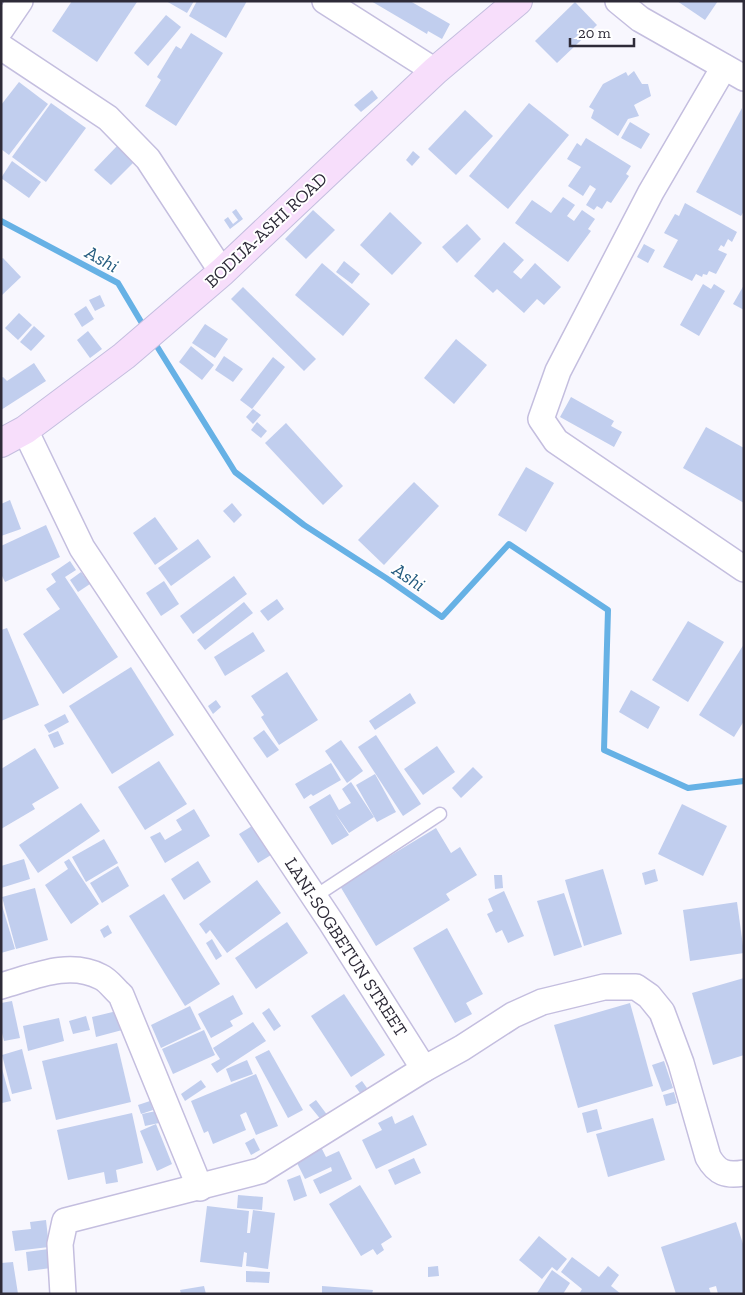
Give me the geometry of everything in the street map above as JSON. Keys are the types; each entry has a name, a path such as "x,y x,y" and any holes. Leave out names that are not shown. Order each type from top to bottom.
{"street":[{"path":"1,29 20,1"},
{"path":"326,1 435,71"},
{"name":"BODIJA-ASHI ROAD","path":"1,443 25,430 124,356 222,272 435,71 518,1"},
{"path":"618,1 640,19 734,73 633,226 558,371 541,419 556,441 744,569"},
{"path":"1,47 108,118 148,159 222,272"},
{"name":"LANI-SOGBETUN STREET","path":"25,430 82,548 314,897 424,1069"},
{"path":"1,986 58,969 80,970 101,977 121,995 200,1188"},
{"path":"63,1294 60,1244 65,1221 200,1188 260,1171 514,1015 542,1002 604,987 636,986 662,1012 681,1063 708,1157 715,1168 728,1175 744,1173"}],"lane":[{"path":"314,897 440,814"}],"building":[{"path":"72,1 137,2 97,62 52,31"},
{"path":"166,1 194,1 187,13"},
{"path":"197,1 247,1 226,38 189,16"},
{"path":"371,1 410,1 450,24 442,39 428,31 427,34"},
{"path":"677,1 718,1 705,20"},
{"path":"575,2 597,25 557,63 535,41"},
{"path":"166,15 181,27 148,66 134,53"},
{"path":"191,33 223,53 176,126 145,106 161,80 157,77 176,46 181,49"},
{"path":"634,71 642,84 648,84 651,96 634,105 639,116 628,119 618,136 591,118 594,110 589,107 603,84 626,72 628,76"},
{"path":"19,82 48,104 9,155 1,149 1,105"},
{"path":"372,90 378,98 361,112 354,105"},
{"path":"51,103 86,128 46,182 12,157"},
{"path":"529,103 569,135 508,209 469,176"},
{"path":"742,108 744,211 741,216 696,192"},
{"path":"465,110 493,136 456,175 428,149"},
{"path":"630,122 650,134 641,149 621,138"},
{"path":"586,138 631,166 626,174 629,176 611,203 607,201 602,209 597,206 594,210 586,205 596,189 590,185 583,196 568,186 581,167 567,159 577,143 581,146"},
{"path":"118,145 135,161 111,185 94,170"},
{"path":"413,151 420,157 412,166 406,160"},
{"path":"12,161 41,182 29,198 1,178"},
{"path":"563,197 575,205 567,216 574,221 582,210 595,219 588,229 591,231 568,262 515,223 532,200 551,213"},
{"path":"685,203 737,232 732,242 728,239 724,247 721,245 718,250 727,254 716,274 709,271 707,275 703,274 702,277 696,274 692,281 663,267 678,240 664,233 675,214 679,216"},
{"path":"236,209 243,219 230,229 224,220 228,217 233,224 238,220 232,212"},
{"path":"313,210 335,230 306,259 285,239"},
{"path":"390,212 422,243 392,275 360,245"},
{"path":"467,224 481,239 457,263 442,247"},
{"path":"504,242 524,260 513,272 521,279 535,263 561,287 544,305 537,299 524,313 497,289 493,293 474,276"},
{"path":"644,244 655,250 648,263 637,257"},
{"path":"3,258 21,277 1,296 1,259"},
{"path":"344,261 360,274 352,284 336,272"},
{"path":"322,263 370,304 343,336 295,295"},
{"path":"703,284 711,289 714,284 725,291 699,336 680,325"},
{"path":"744,285 744,310 733,304"},
{"path":"243,287 316,359 304,371 231,299"},
{"path":"100,295 105,306 95,311 89,300"},
{"path":"86,306 94,319 82,327 74,314"},
{"path":"19,313 32,325 18,340 5,328"},
{"path":"205,324 228,339 215,358 192,343"},
{"path":"34,326 45,336 31,351 20,342"},
{"path":"88,331 102,349 90,358 77,340"},
{"path":"456,339 487,365 454,404 424,378"},
{"path":"191,346 214,365 202,380 179,362"},
{"path":"224,356 243,369 233,382 215,370"},
{"path":"273,357 285,367 252,409 240,400"},
{"path":"34,363 46,381 1,410 1,378 3,377 7,381"},
{"path":"571,397 614,421 611,426 622,432 614,447 560,417"},
{"path":"253,409 261,415 253,424 246,417"},
{"path":"257,422 267,431 261,438 251,430"},
{"path":"286,423 343,486 323,505 265,443"},
{"path":"706,427 744,448 744,503 683,468"},
{"path":"526,467 554,483 526,532 498,515"},
{"path":"414,482 439,506 384,565 358,540"},
{"path":"10,500 21,529 1,536 1,504"},
{"path":"232,503 242,515 234,523 223,511"},
{"path":"155,517 178,549 155,565 133,533"},
{"path":"46,525 60,557 5,582 1,574 1,546"},
{"path":"198,539 211,557 171,586 158,568"},
{"path":"70,561 76,570 65,577 118,657 63,694 23,634 60,609 46,589 56,582 51,574"},
{"path":"81,572 90,584 78,592 70,580"},
{"path":"234,576 247,594 193,634 180,616"},
{"path":"164,581 179,604 161,616 146,593"},
{"path":"277,599 284,609 268,621 260,611"},
{"path":"244,602 253,613 205,650 197,640"},
{"path":"688,621 724,642 688,702 652,680"},
{"path":"7,628 39,705 1,721 1,630"},
{"path":"253,632 265,651 225,676 214,657"},
{"path":"744,644 744,721 734,737 699,715"},
{"path":"131,667 174,735 112,774 69,706"},
{"path":"287,672 318,720 279,745 261,717 264,715 251,696"},
{"path":"631,690 660,707 648,729 619,712"},
{"path":"410,693 416,703 375,730 369,721"},
{"path":"216,700 221,707 213,714 208,706"},
{"path":"65,714 69,722 49,733 44,725"},
{"path":"264,730 279,750 267,758 253,738"},
{"path":"58,731 64,744 54,748 48,735"},
{"path":"376,735 421,804 403,816 358,747"},
{"path":"341,740 363,771 347,783 325,751"},
{"path":"437,746 455,772 423,795 404,769"},
{"path":"35,748 59,788 32,804 35,809 1,829 1,769"},
{"path":"159,761 187,804 145,830 118,787"},
{"path":"331,763 341,780 304,799 295,784"},
{"path":"473,767 483,777 461,798 452,788"},
{"path":"375,774 396,812 377,822 356,785"},
{"path":"351,782 374,817 349,833 335,813 349,835 332,845 309,807 330,794 339,810 351,803 342,789"},
{"path":"81,803 100,831 38,873 19,845"},
{"path":"682,804 727,826 703,876 658,854"},
{"path":"194,809 210,836 165,863 150,837 160,832 165,840 182,830 176,820"},
{"path":"252,826 271,855 258,863 239,834"},
{"path":"436,828 451,853 460,847 477,875 446,894 450,900 376,946 340,886"},
{"path":"104,839 118,863 86,882 72,857"},
{"path":"24,859 30,879 1,888 1,866"},
{"path":"69,859 99,904 71,924 45,885 68,869 64,862"},
{"path":"198,861 211,882 184,900 171,879"},
{"path":"118,866 129,886 102,903 90,883"},
{"path":"603,869 622,934 584,946 565,880"},
{"path":"655,869 658,881 645,885 642,873"},
{"path":"494,875 502,875 503,888 495,889"},
{"path":"257,880 281,913 227,953 210,930 206,934 199,924"},
{"path":"35,888 48,940 16,949 2,897"},
{"path":"504,891 524,936 508,943 502,930 496,933 487,914 493,911 488,899"},
{"path":"564,893 582,947 554,956 537,901"},
{"path":"164,894 220,984 185,1006 129,916"},
{"path":"1,902 15,949 1,953"},
{"path":"737,902 744,953 690,961 683,910"},
{"path":"287,922 308,953 256,989 235,958"},
{"path":"108,925 112,933 104,938 100,930"},
{"path":"447,928 483,994 466,1003 472,1014 455,1023 413,948"},
{"path":"212,939 222,956 216,960 206,943"},
{"path":"744,978 744,1055 713,1065 692,993"},
{"path":"344,994 385,1055 351,1077 311,1016"},
{"path":"233,995 243,1014 230,1021 233,1026 211,1038 198,1014"},
{"path":"12,1001 20,1038 4,1041 1,1029 1,1003"},
{"path":"630,1003 653,1086 578,1108 554,1025"},
{"path":"190,1006 201,1029 161,1048 151,1025"},
{"path":"269,1008 281,1026 274,1031 262,1013"},
{"path":"121,1010 126,1029 96,1037 92,1017"},
{"path":"86,1016 90,1030 73,1034 69,1021"},
{"path":"59,1018 64,1041 28,1051 23,1026"},
{"path":"253,1022 266,1041 217,1073 211,1064 220,1059 213,1048"},
{"path":"204,1030 215,1055 173,1074 162,1049"},
{"path":"117,1043 131,1102 56,1120 42,1061"},
{"path":"22,1049 32,1089 12,1094 2,1055"},
{"path":"269,1050 303,1110 288,1118 255,1057"},
{"path":"247,1060 253,1074 231,1082 226,1069"},
{"path":"664,1061 673,1088 662,1092 652,1065"},
{"path":"1,1065 11,1101 2,1103 1,1102"},
{"path":"256,1074 278,1126 256,1135 246,1112 240,1115 246,1130 213,1144 208,1131 204,1133 191,1101"},
{"path":"201,1080 206,1087 185,1101 181,1094"},
{"path":"362,1081 367,1088 360,1093 355,1086"},
{"path":"674,1092 677,1103 666,1106 663,1095"},
{"path":"316,1100 328,1116 322,1121 309,1105"},
{"path":"150,1101 153,1110 141,1114 138,1105"},
{"path":"597,1109 602,1129 587,1133 582,1113"},
{"path":"156,1111 159,1123 145,1126 142,1114"},
{"path":"132,1113 143,1163 116,1170 118,1182 106,1184 104,1172 68,1180 57,1130"},
{"path":"413,1115 427,1145 376,1169 362,1140 382,1130 378,1123 392,1116 395,1124"},
{"path":"653,1118 665,1160 608,1177 596,1134"},
{"path":"156,1124 172,1164 157,1171 140,1131"},
{"path":"254,1138 260,1150 251,1155 245,1143"},
{"path":"320,1145 326,1157 339,1151 352,1179 320,1194 313,1180 332,1171 331,1167 305,1179 294,1157"},
{"path":"414,1158 421,1173 395,1185 388,1170"},
{"path":"300,1175 307,1196 294,1201 287,1180"},
{"path":"360,1185 392,1237 381,1244 384,1250 377,1255 373,1249 361,1256 329,1204"},
{"path":"238,1195 263,1197 262,1210 237,1208"},
{"path":"207,1206 249,1211 247,1233 250,1233 253,1210 275,1213 268,1269 246,1266 247,1253 244,1252 242,1267 200,1262"},
{"path":"46,1220 49,1247 15,1251 12,1231 31,1229 30,1222"},
{"path":"736,1222 744,1247 744,1294 718,1294 716,1286 709,1288 711,1294 676,1294 661,1247"},
{"path":"539,1236 567,1259 557,1271 552,1267 542,1279 519,1260"},
{"path":"49,1249 51,1268 28,1271 26,1252"},
{"path":"572,1257 599,1277 608,1266 619,1275 611,1286 621,1294 579,1294 582,1289 561,1272"},
{"path":"13,1262 18,1294 1,1294 1,1263"},
{"path":"438,1266 439,1276 428,1277 428,1267"},
{"path":"552,1270 570,1283 563,1294 538,1294 537,1293"},
{"path":"246,1271 270,1272 269,1283 246,1282"},
{"path":"204,1286 206,1294 181,1294 180,1290"},
{"path":"322,1286 373,1290 372,1294 322,1294"}],"waterway":[{"name":"Ashi","path":"1,221 118,283 146,330"},
{"name":"Ashi","path":"153,340 235,472 304,525 442,617 509,544 608,610 604,750 688,788 744,781"}]}
